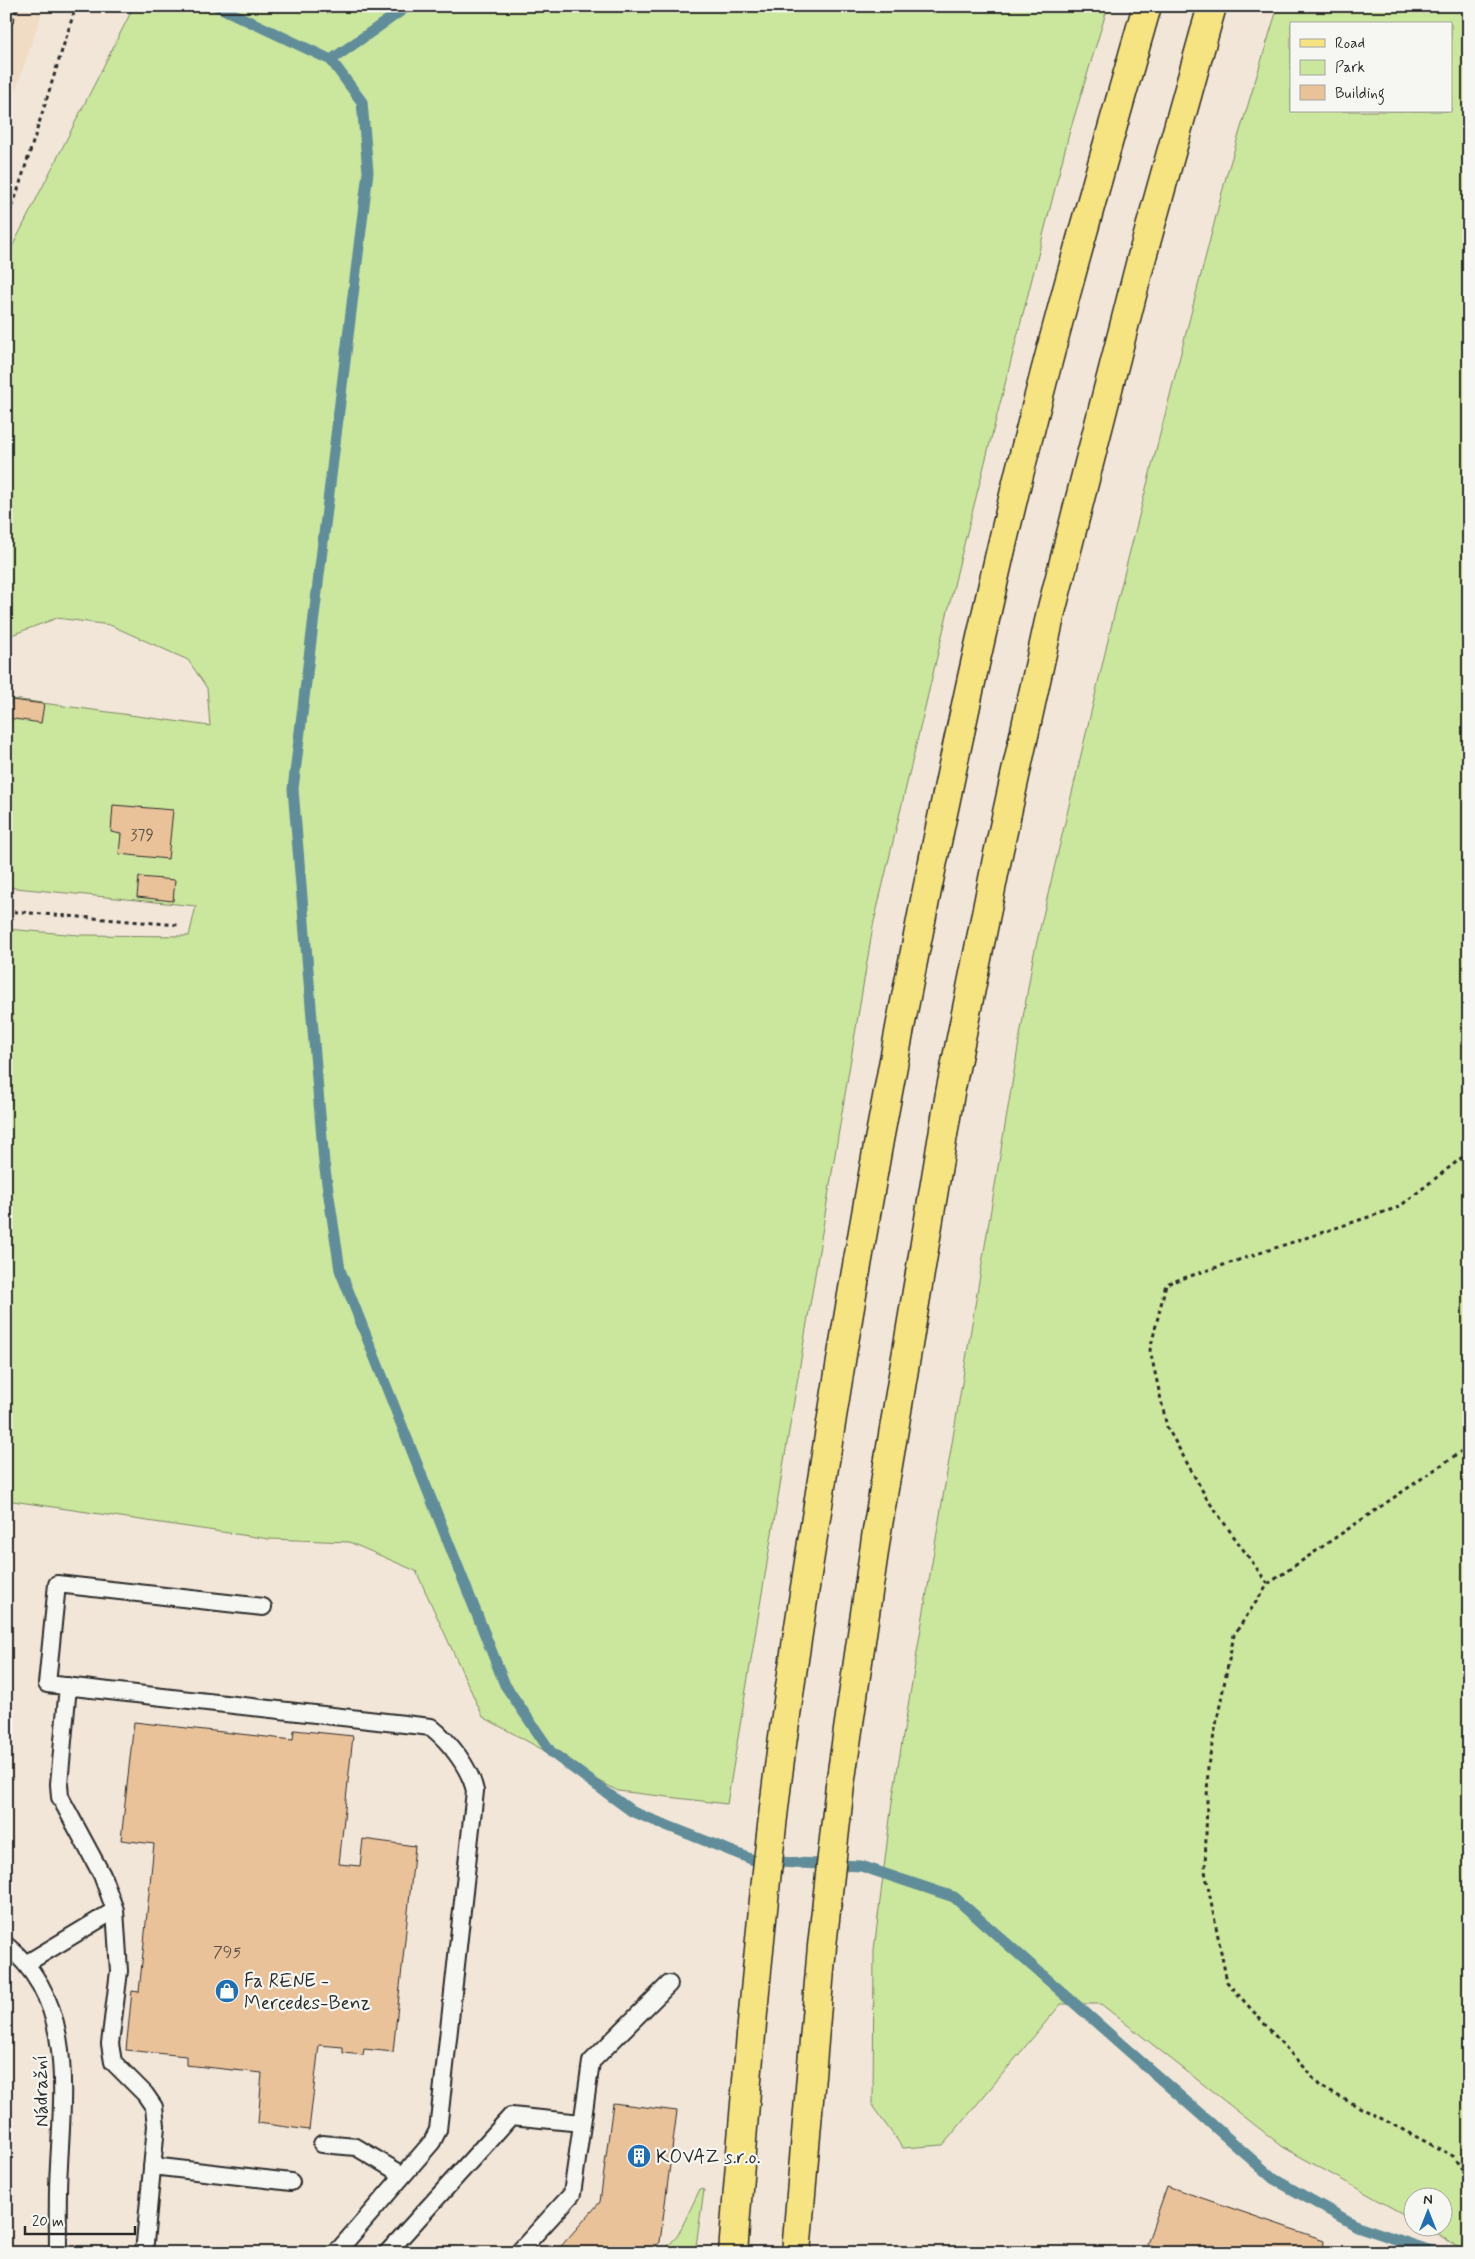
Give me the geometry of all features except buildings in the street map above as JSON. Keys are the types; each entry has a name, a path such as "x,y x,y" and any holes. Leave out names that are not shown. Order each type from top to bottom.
{"main road":[{"path":"733,2253 760,1940 778,1778 842,1352 893,1063 940,828 993,582 1040,392 1147,6"},
{"path":"796,2253 822,1946 840,1785 878,1521 950,1093 998,854 1051,612 1102,409 1212,6"}],"lane":[{"path":"263,1606 57,1584 47,1684 431,1726 442,1735 472,1777 475,1792 438,2130 432,2142 336,2253"},
{"path":"68,1686 59,1784 60,1797 102,1875 115,1910 119,1971 110,2044 113,2062 145,2094 154,2108 156,2126 144,2253"},
{"path":"28,1963 115,1910"},
{"name":"Nádražní","path":"6,1945 28,1963 52,2008 58,2035 62,2108 58,2186 58,2253"},
{"path":"518,2253 572,2194 591,2062 669,1984"},
{"path":"387,2253 510,2116 582,2123"},
{"path":"322,2144 356,2147 403,2175"},
{"path":"152,2166 291,2182"}],"path":[{"path":"6,221 16,196 76,6"},
{"path":"6,911 179,926"},
{"path":"1268,1584 1206,1499 1168,1427 1150,1350 1166,1284 1399,1207 1469,1152"},
{"path":"1469,1446 1268,1584 1234,1635 1208,1764 1204,1871 1227,1982 1321,2087 1453,2156 1469,2180"}],"shaded area":[{"path":"6,6 44,6 6,119"}],"green space":[{"path":"134,6 1108,6 1069,134 960,560 873,926 727,1804 618,1791 483,1717 416,1571 349,1542 269,1539 6,1500 6,929 79,935 189,936 196,906 6,887 6,698 210,726 207,688 188,660 110,625 57,618 6,637 6,259"},
{"path":"1278,6 1469,6 1469,2147 1463,2153 1461,2166 1464,2190 1469,2200 1469,2253 1440,2236 1452,2236 1452,2186 1402,2186 1402,2213 1283,2147 1101,2004 1061,2004 943,2145 903,2148 873,2107 874,1950 892,1802 1033,958 1118,598 1226,177"},
{"path":"700,2189 704,2190 695,2253 662,2253 678,2235"}],"waterway":[{"path":"217,6 331,60 408,6"},
{"path":"331,60 362,102 368,172 293,789 324,1163 340,1270 505,1685 551,1752 633,1812 756,1861 861,1866 954,1897 1274,2179 1357,2226 1437,2253"}],"railway":[{"path":"6,35 18,6"}],"place":[{"name":"Fa RENE - Mercedes-Benz","path":"227,1991"},
{"name":"KOVAZ s.r.o.","path":"639,2156"}]}
